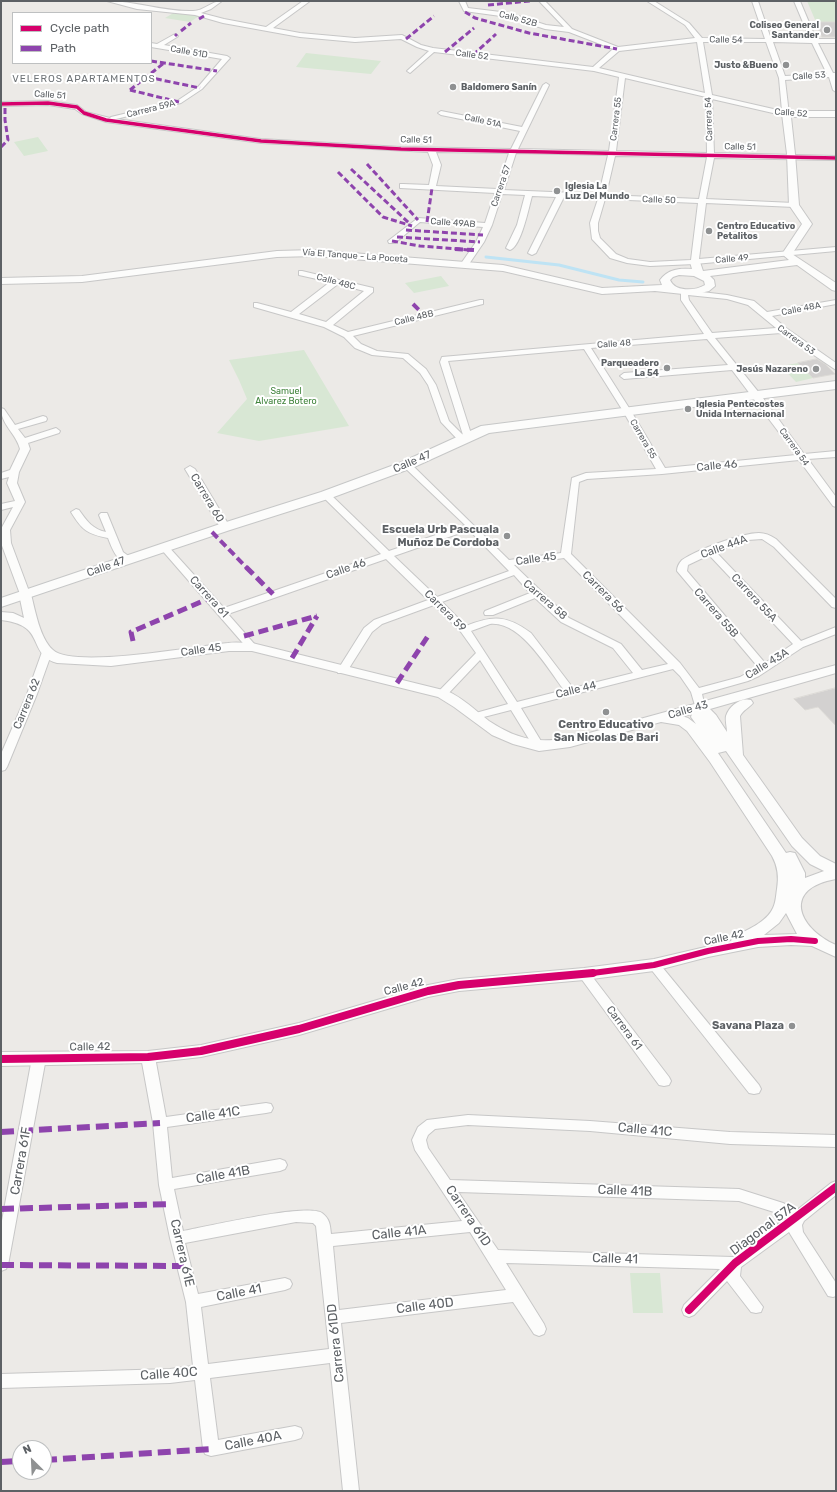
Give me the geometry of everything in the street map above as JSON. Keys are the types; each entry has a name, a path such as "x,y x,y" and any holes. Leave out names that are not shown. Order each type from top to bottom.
{"main road":[{"name":"Calle 47","path":"1,603 121,559 164,548 326,495 407,465 462,435 493,427 836,385"}],"street":[{"name":"Calle 52","path":"110,1 139,10 169,9 196,13 223,22 300,35 349,39 402,37 418,46 433,50 594,69 786,114 836,114"},
{"path":"196,13 209,8 219,1"},
{"path":"267,29 307,1"},
{"name":"Calle 52B","path":"462,1 466,10 509,15 544,27 570,30"},
{"path":"486,1 492,13"},
{"path":"542,1 570,30 617,49 594,69"},
{"name":"Carrera 54","path":"650,1 687,24 700,40 709,96 711,155 702,202 695,262 689,272"},
{"path":"754,1 767,41 782,78 791,156 794,205 807,224 788,254 768,267"},
{"path":"797,1 814,41 834,75 836,90"},
{"path":"152,15 169,9"},
{"path":"159,46 175,36"},
{"name":"Calle 54","path":"617,49 646,44 700,40 836,41"},
{"name":"Calle 51D","path":"152,45 227,58"},
{"path":"410,71 433,50"},
{"name":"Carrera 59A","path":"106,120 180,102 200,88 227,58"},
{"name":"Calle 53","path":"782,78 834,75"},
{"name":"Carrera 55","path":"622,76 612,154 594,223 594,231 596,239 613,256 627,262"},
{"name":"Carrera 57","path":"464,264 480,242 488,225 514,150 546,85"},
{"name":"Calle 51","path":"1,104 48,103 77,107 84,113 106,120 261,141 431,149 836,158"},
{"name":"Calle 51A","path":"441,113 525,130"},
{"path":"431,149 437,165 432,188"},
{"name":"Calle 50","path":"403,186 529,194 794,205"},
{"path":"510,248 521,225 529,194"},
{"path":"532,253 561,195"},
{"name":"Calle 49AB","path":"392,241 418,220 488,225"},
{"name":"Calle 49","path":"627,262 650,264 695,262 836,249"},
{"name":"Vía El Tanque - La Poceta","path":"1,281 82,279 254,257 297,253 325,253 464,264 512,270 602,291 673,289 686,292"},
{"path":"788,254 836,288"},
{"name":"Carrera 54","path":"695,262 699,274"},
{"path":"689,272 699,274 726,272 799,262"},
{"name":"Calle 48C","path":"302,272 370,290 327,325"},
{"name":"Vía El Tanque - La Poceta","path":"635,290 665,280 673,273 689,272"},
{"path":"709,280 726,272"},
{"path":"686,292 704,290 710,286 709,280 699,274"},
{"path":"665,280 667,285 673,289"},
{"path":"293,315 336,282"},
{"path":"686,292 744,300 762,312"},
{"name":"Carrera 54","path":"686,292 684,297 710,336 756,395 836,504"},
{"name":"Calle 48B","path":"348,335 480,302"},
{"name":"Calle 48A","path":"762,312 836,302"},
{"path":"256,305 327,325 348,335 358,346 375,353 405,356 423,371 432,385 445,422 462,435"},
{"name":"Carrera 53","path":"762,312 783,330 836,367"},
{"name":"Calle 48","path":"462,435 444,362 445,359 783,330"},
{"name":"Carrera 55","path":"586,346 627,411 662,471"},
{"path":"624,376 734,367"},
{"path":"1,411 23,442 25,449 14,472 12,483 20,502 5,530 4,544 25,594 33,627 49,658"},
{"path":"13,428 43,420"},
{"path":"23,442 56,431"},
{"name":"Calle 46","path":"566,555 575,480 579,478 598,475 662,471 836,454"},
{"name":"Carrera 58","path":"407,465 471,526 536,594 565,620 617,646 639,674"},
{"name":"Carrera 60","path":"190,469 225,527"},
{"path":"1,476 14,472"},
{"name":"Carrera 59","path":"326,495 465,630 539,746"},
{"path":"1,507 20,502"},
{"path":"76,512 84,526 92,532 113,536"},
{"path":"104,515 121,559"},
{"name":"Calle 46","path":"223,612 471,526"},
{"name":"Calle 44A","path":"693,559 720,546 754,536 762,536 771,539 836,605"},
{"name":"Carrera 61","path":"164,548 223,612 252,647"},
{"name":"Carrera 55A","path":"710,551 799,645"},
{"name":"Calle 45","path":"506,564 566,555"},
{"name":"Carrera 56","path":"566,555 684,674 696,692 702,713 791,858 796,873 798,891"},
{"name":"Carrera 55B","path":"693,559 685,563 682,567 682,571 764,668"},
{"name":"Calle 45","path":"342,671 371,626 435,600 514,572"},
{"path":"465,630 536,594"},
{"path":"1,616 12,617 33,627"},
{"path":"488,617 494,620 506,622 527,635 570,692"},
{"name":"Calle 43A","path":"696,692 744,679 755,674 799,645 836,630"},
{"name":"Calle 45","path":"49,658 111,662 229,646 252,647 342,671 442,694 458,702 492,728 516,739 539,746"},
{"path":"442,694 481,653"},
{"name":"Carrera 62","path":"1,767 49,658"},
{"name":"Calle 44","path":"476,716 514,705 676,665"},
{"name":"Calle 43","path":"702,713 836,670"},
{"name":"Calle 43","path":"539,746 564,744 661,718 702,713 836,679"},
{"path":"736,757 733,716 736,710 746,703"},
{"name":"Carrera 56","path":"702,713 805,851 815,860 836,873"},
{"path":"661,718 683,721 692,728 715,759 779,854 785,867 787,876 781,908 778,914 765,926 726,947"},
{"path":"836,873 816,878 806,883 798,891 794,900 793,910 799,926 815,941 836,951"},
{"name":"Calle 42","path":"1,1059 148,1057 201,1051 292,1030 428,991 481,983 584,974 654,965 726,947 775,939 815,941"},
{"path":"654,965 754,1089"},
{"name":"Carrera 61","path":"584,974 664,1081"},
{"name":"Carrera 61E","path":"148,1057 160,1123 166,1185 193,1302 211,1449"},
{"name":"Carrera 61F","path":"1,1265 39,1058"},
{"name":"Calle 41C","path":"160,1123 266,1108"},
{"name":"Calle 41C","path":"454,1121 527,1122 730,1138 836,1141"},
{"name":"Carrera 61D","path":"454,1121 432,1124 423,1131 419,1140 422,1150 448,1186 494,1256 539,1329"},
{"name":"Calle 41B","path":"166,1185 280,1165"},
{"name":"Calle 41B","path":"448,1186 723,1193 755,1199 778,1207 798,1217"},
{"name":"Diagonal 57A","path":"689,1310 735,1263 836,1187"},
{"name":"Carrera 61DD","path":"177,1238 296,1216 316,1217 323,1223 351,1491"},
{"path":"798,1217 795,1225 796,1233 833,1291"},
{"name":"Calle 41A","path":"325,1241 474,1226"},
{"name":"Calle 41","path":"494,1256 735,1263"},
{"path":"735,1263 732,1272 733,1278 756,1307"},
{"name":"Calle 41","path":"193,1302 286,1284"},
{"name":"Calle 40D","path":"333,1318 517,1295"},
{"name":"Calle 40C","path":"1,1381 170,1376 337,1355"},
{"name":"Calle 40A","path":"211,1449 295,1433"}],"green space":[{"path":"807,1 836,1 836,22 816,22"},
{"path":"175,12 199,16 190,22 165,18"},
{"path":"306,53 381,61 371,74 296,67"},
{"path":"38,137 48,151 24,156 14,142"},
{"path":"441,276 449,286 414,293 405,283"},
{"name":"Samuel Alvarez Botero","path":"304,350 349,426 259,441 217,433 247,399 229,360"},
{"path":"798,363 813,378 796,382 781,366"},
{"path":"630,1273 660,1273 663,1313 633,1313"}],"building":[{"name":"Coliseo General Santander","path":"816,22 836,22 836,37 822,37"},
{"name":"Jesús Nazareno","path":"817,359 825,364 835,374 813,378 798,363"},
{"path":"836,688 836,726 818,707 805,710 794,699"}],"waterway":[{"path":"486,257 559,265 619,280 643,282"}],"marked path":[{"path":"488,5 530,1"},
{"path":"465,12 475,18 529,33 617,49"},
{"path":"199,19 204,16"},
{"path":"406,39 434,16"},
{"path":"181,31 191,23"},
{"path":"445,52 474,28"},
{"path":"473,55 496,34"},
{"path":"152,61 217,71"},
{"path":"130,90 164,63"},
{"path":"147,77 200,88"},
{"path":"130,90 179,102"},
{"path":"1,147 8,140 5,120 5,104"},
{"path":"367,164 418,220"},
{"path":"351,169 409,223"},
{"path":"338,172 383,217 412,226"},
{"path":"427,222 432,188"},
{"path":"406,230 483,235"},
{"path":"397,237 480,242"},
{"path":"392,241 420,246 474,250"},
{"path":"413,304 424,315"},
{"path":"212,532 273,594"},
{"path":"133,641 131,632 210,598"},
{"path":"244,636 317,616"},
{"path":"292,658 317,616"},
{"path":"397,683 428,636"},
{"path":"1,1132 160,1123"},
{"path":"1,1209 171,1204"},
{"path":"1,1265 184,1266"},
{"path":"52,1459 211,1449"},
{"path":"1,1462 12,1461"}],"cycle path":[{"path":"1,104 48,103 77,107 84,113 106,120 261,141 401,149 836,158"},
{"path":"1,1059 148,1057 201,1051 299,1029 428,991 459,985 584,974 654,965 708,951 758,941 791,939 815,941"},
{"path":"689,1310 735,1263 836,1187"}],"place":[{"name":"Coliseo General Santander","path":"827,30"},
{"name":"Justo &Bueno","path":"786,65"},
{"name":"Baldomero Sanín","path":"453,87"},
{"name":"Iglesia La Luz Del Mundo","path":"557,191"},
{"name":"Centro Educativo Petalitos","path":"709,231"},
{"name":"Parqueadero La 54","path":"667,368"},
{"name":"Jesús Nazareno","path":"816,369"},
{"name":"Iglesia Pentecostes Unida Internacional","path":"688,409"},
{"name":"Escuela Urb Pascuala Muñoz De Cordoba","path":"507,536"},
{"name":"Centro Educativo San Nicolas De Bari","path":"606,712"},
{"name":"Savana Plaza","path":"792,1026"}],"district":[{"name":"VELEROS APARTAMENTOS","path":"84,79"}]}
